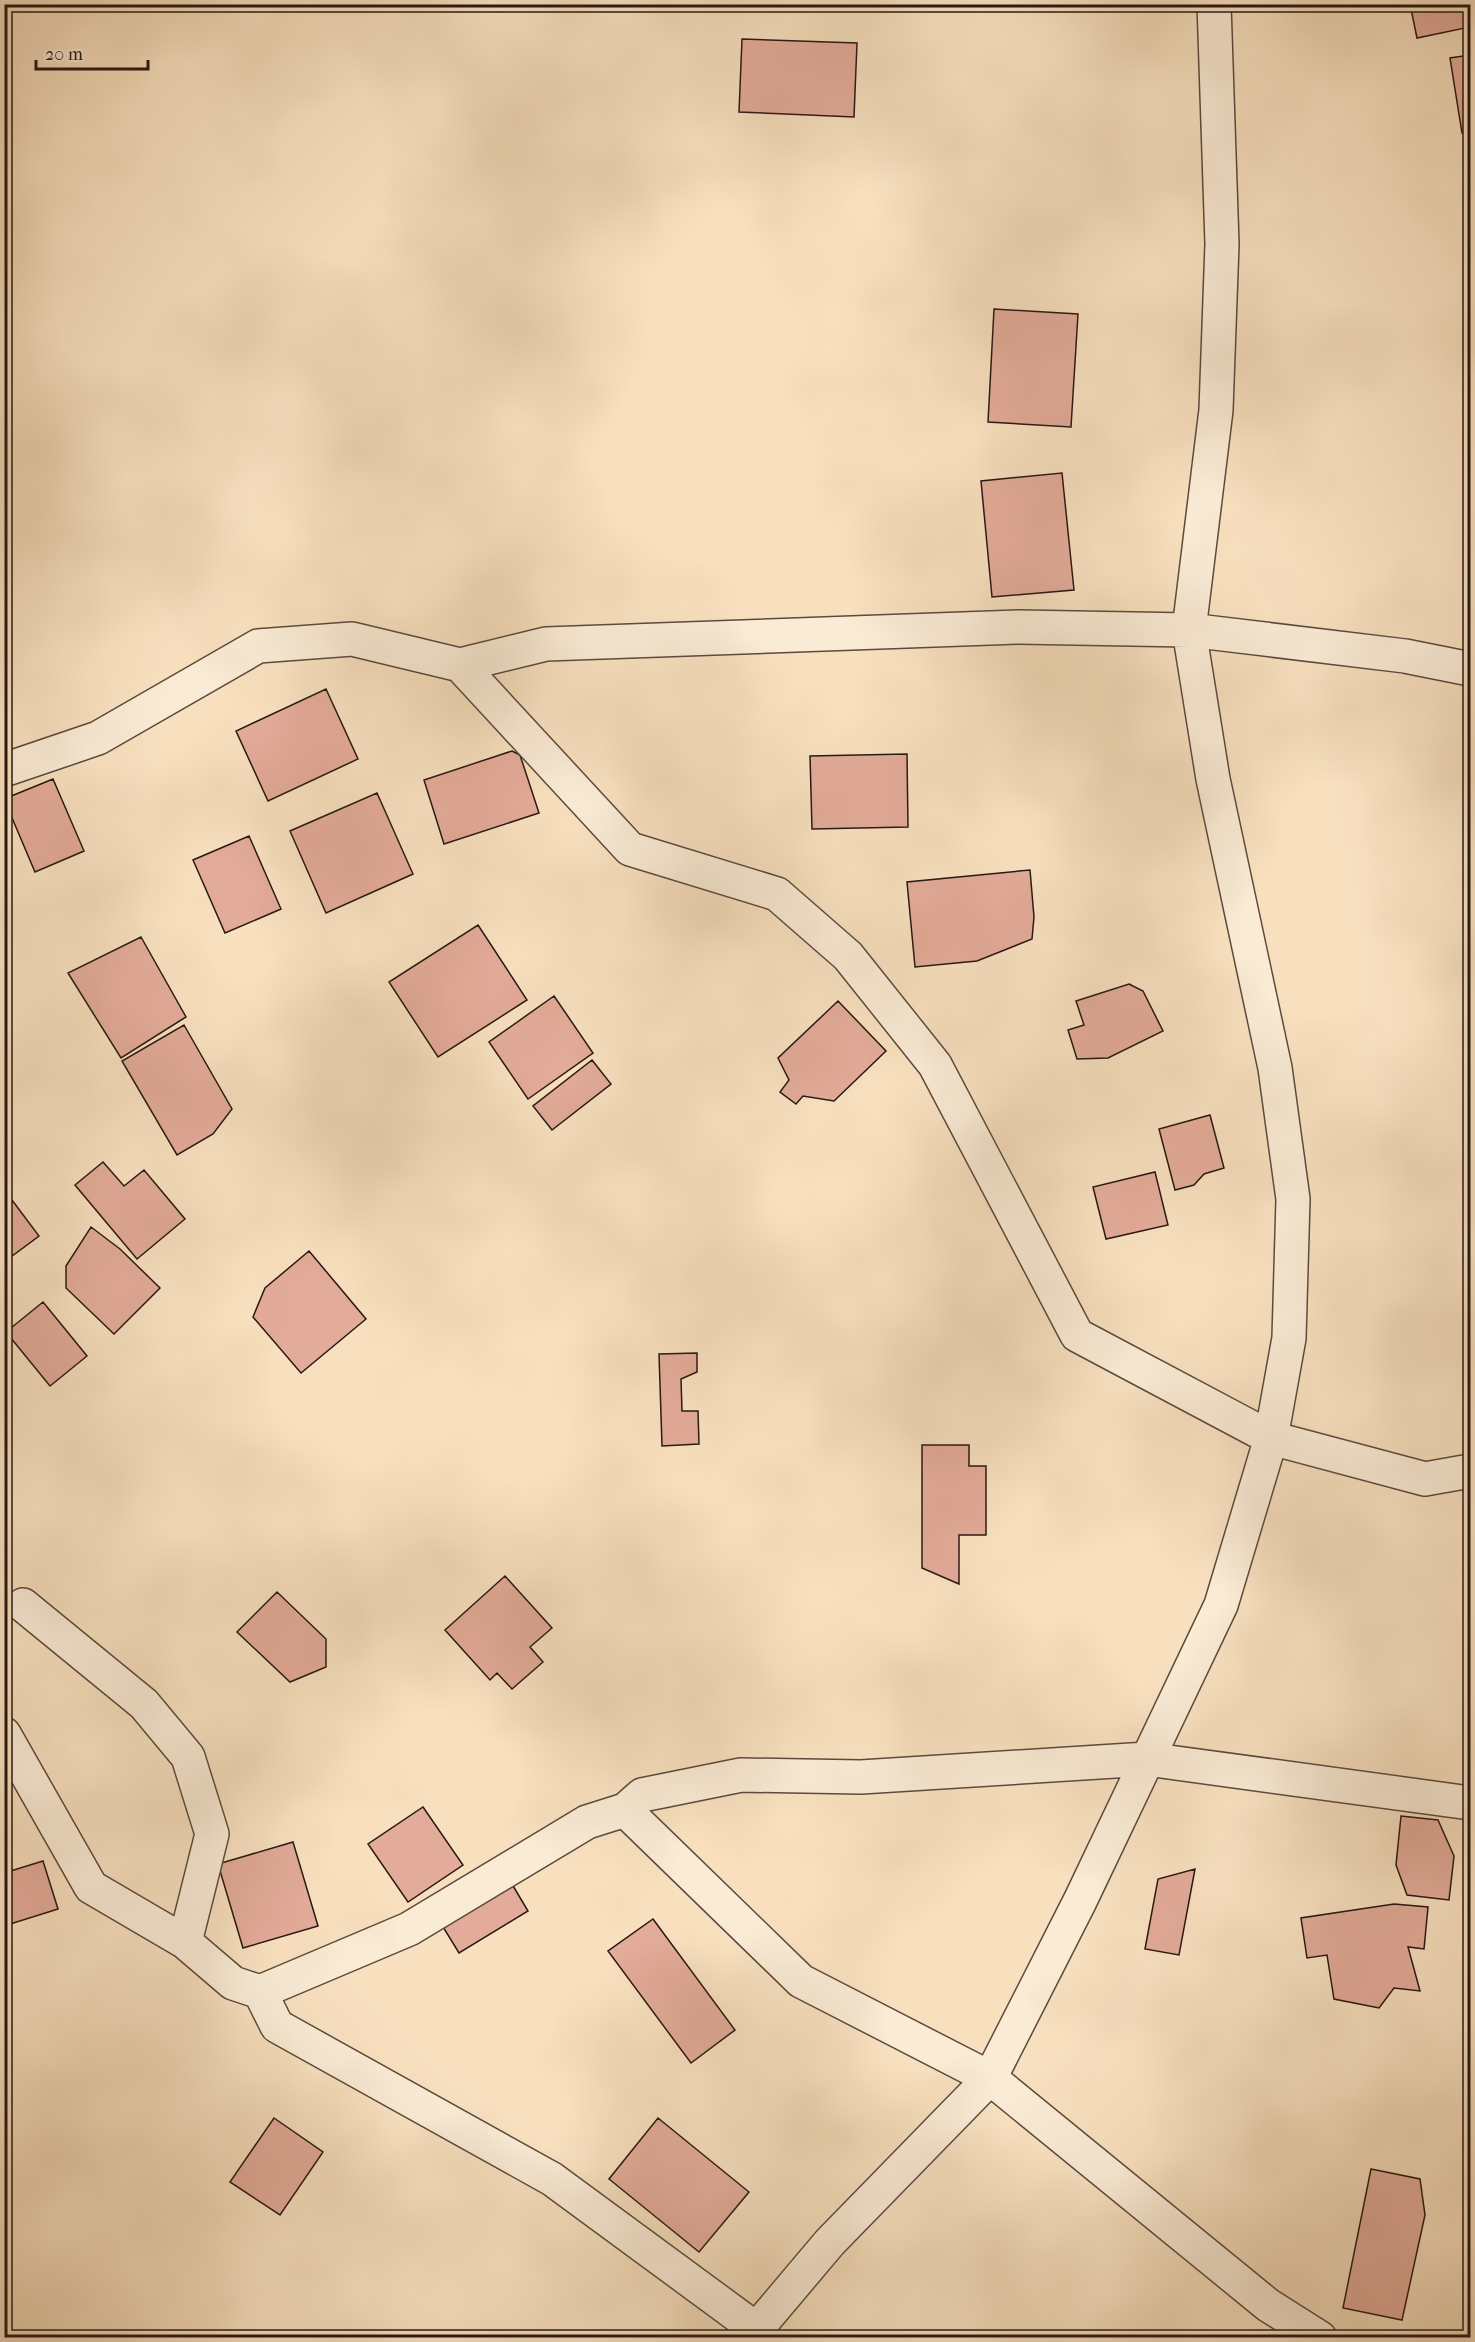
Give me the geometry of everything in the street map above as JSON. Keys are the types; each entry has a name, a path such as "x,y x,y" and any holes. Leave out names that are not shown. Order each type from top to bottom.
{"street":[{"path":"260,1992 278,2026 552,2179 753,2333 830,2242 990,2078 1080,1901 1221,1605 1271,1438 1289,1338 1293,1199 1275,1068 1213,779 1189,630 1216,410 1222,244 1214,4"},
{"path":"4,770 98,738 258,646 352,639 460,665 546,644 1018,627 1189,630 1404,656 1470,669"},
{"path":"460,665 630,849 777,894 848,956 934,1065 1077,1335 1271,1438 1425,1479 1470,1471"},
{"path":"23,1605 144,1704 188,1757 212,1834 185,1942"},
{"path":"4,1734 91,1887 185,1942 233,1983 260,1992 409,1929 587,1822 626,1810 642,1795 741,1775 861,1777 1147,1759 1470,1803"},
{"path":"626,1810 801,1981 990,2078 1268,2305 1320,2337"}],"building":[{"path":"1410,4 1470,4 1470,27 1417,38"},
{"path":"742,39 857,43 854,117 739,112"},
{"path":"1470,55 1470,132 1462,133 1450,58"},
{"path":"994,309 1078,314 1071,427 988,422"},
{"path":"1062,473 1074,590 992,597 981,481"},
{"path":"326,689 358,759 268,801 236,731"},
{"path":"512,751 520,755 539,813 444,844 424,780"},
{"path":"907,754 908,827 812,829 810,756"},
{"path":"53,779 84,851 35,872 4,799"},
{"path":"377,793 413,874 326,913 290,831"},
{"path":"249,836 281,909 225,933 193,860"},
{"path":"1030,870 1034,917 1032,939 977,961 915,967 907,882"},
{"path":"478,925 527,1000 438,1057 389,982"},
{"path":"141,937 186,1017 121,1058 68,973"},
{"path":"1129,984 1143,991 1163,1031 1108,1058 1077,1059 1068,1030 1084,1025 1076,1001"},
{"path":"554,996 593,1053 528,1099 489,1042"},
{"path":"838,1001 886,1051 834,1101 803,1096 796,1104 780,1092 789,1080 778,1058"},
{"path":"184,1025 232,1109 213,1134 177,1155 122,1061"},
{"path":"592,1060 611,1084 552,1130 533,1106"},
{"path":"1210,1115 1224,1168 1204,1174 1194,1185 1175,1190 1159,1129"},
{"path":"103,1162 124,1186 144,1170 185,1219 137,1259 75,1185"},
{"path":"1155,1172 1168,1225 1106,1239 1093,1187"},
{"path":"12,1200 39,1236 4,1262 4,1205"},
{"path":"91,1227 120,1249 160,1288 114,1334 66,1288 66,1266"},
{"path":"309,1251 366,1319 301,1373 253,1317 265,1288"},
{"path":"43,1302 87,1356 50,1386 6,1332"},
{"path":"697,1353 697,1372 681,1379 682,1411 698,1411 699,1444 662,1446 659,1354"},
{"path":"922,1445 969,1445 969,1466 986,1466 986,1535 959,1535 959,1584 922,1568"},
{"path":"505,1576 552,1628 530,1647 543,1662 512,1689 497,1673 490,1680 445,1630"},
{"path":"277,1592 326,1639 326,1667 290,1682 237,1632"},
{"path":"423,1807 463,1865 408,1902 368,1844"},
{"path":"1401,1816 1438,1820 1454,1856 1449,1900 1407,1895 1396,1865"},
{"path":"293,1842 318,1926 243,1948 218,1864"},
{"path":"43,1861 58,1909 4,1926 4,1873"},
{"path":"1195,1869 1179,1955 1145,1949 1158,1879"},
{"path":"509,1879 528,1911 459,1953 440,1922"},
{"path":"1394,1904 1428,1907 1424,1949 1408,1947 1420,1991 1394,1988 1379,2008 1334,1999 1327,1955 1307,1958 1301,1918"},
{"path":"653,1919 735,2030 691,2063 608,1951"},
{"path":"274,2118 323,2152 280,2215 230,2182"},
{"path":"658,2118 749,2192 699,2252 609,2179"},
{"path":"1371,2169 1420,2179 1425,2215 1402,2320 1343,2308"}]}
